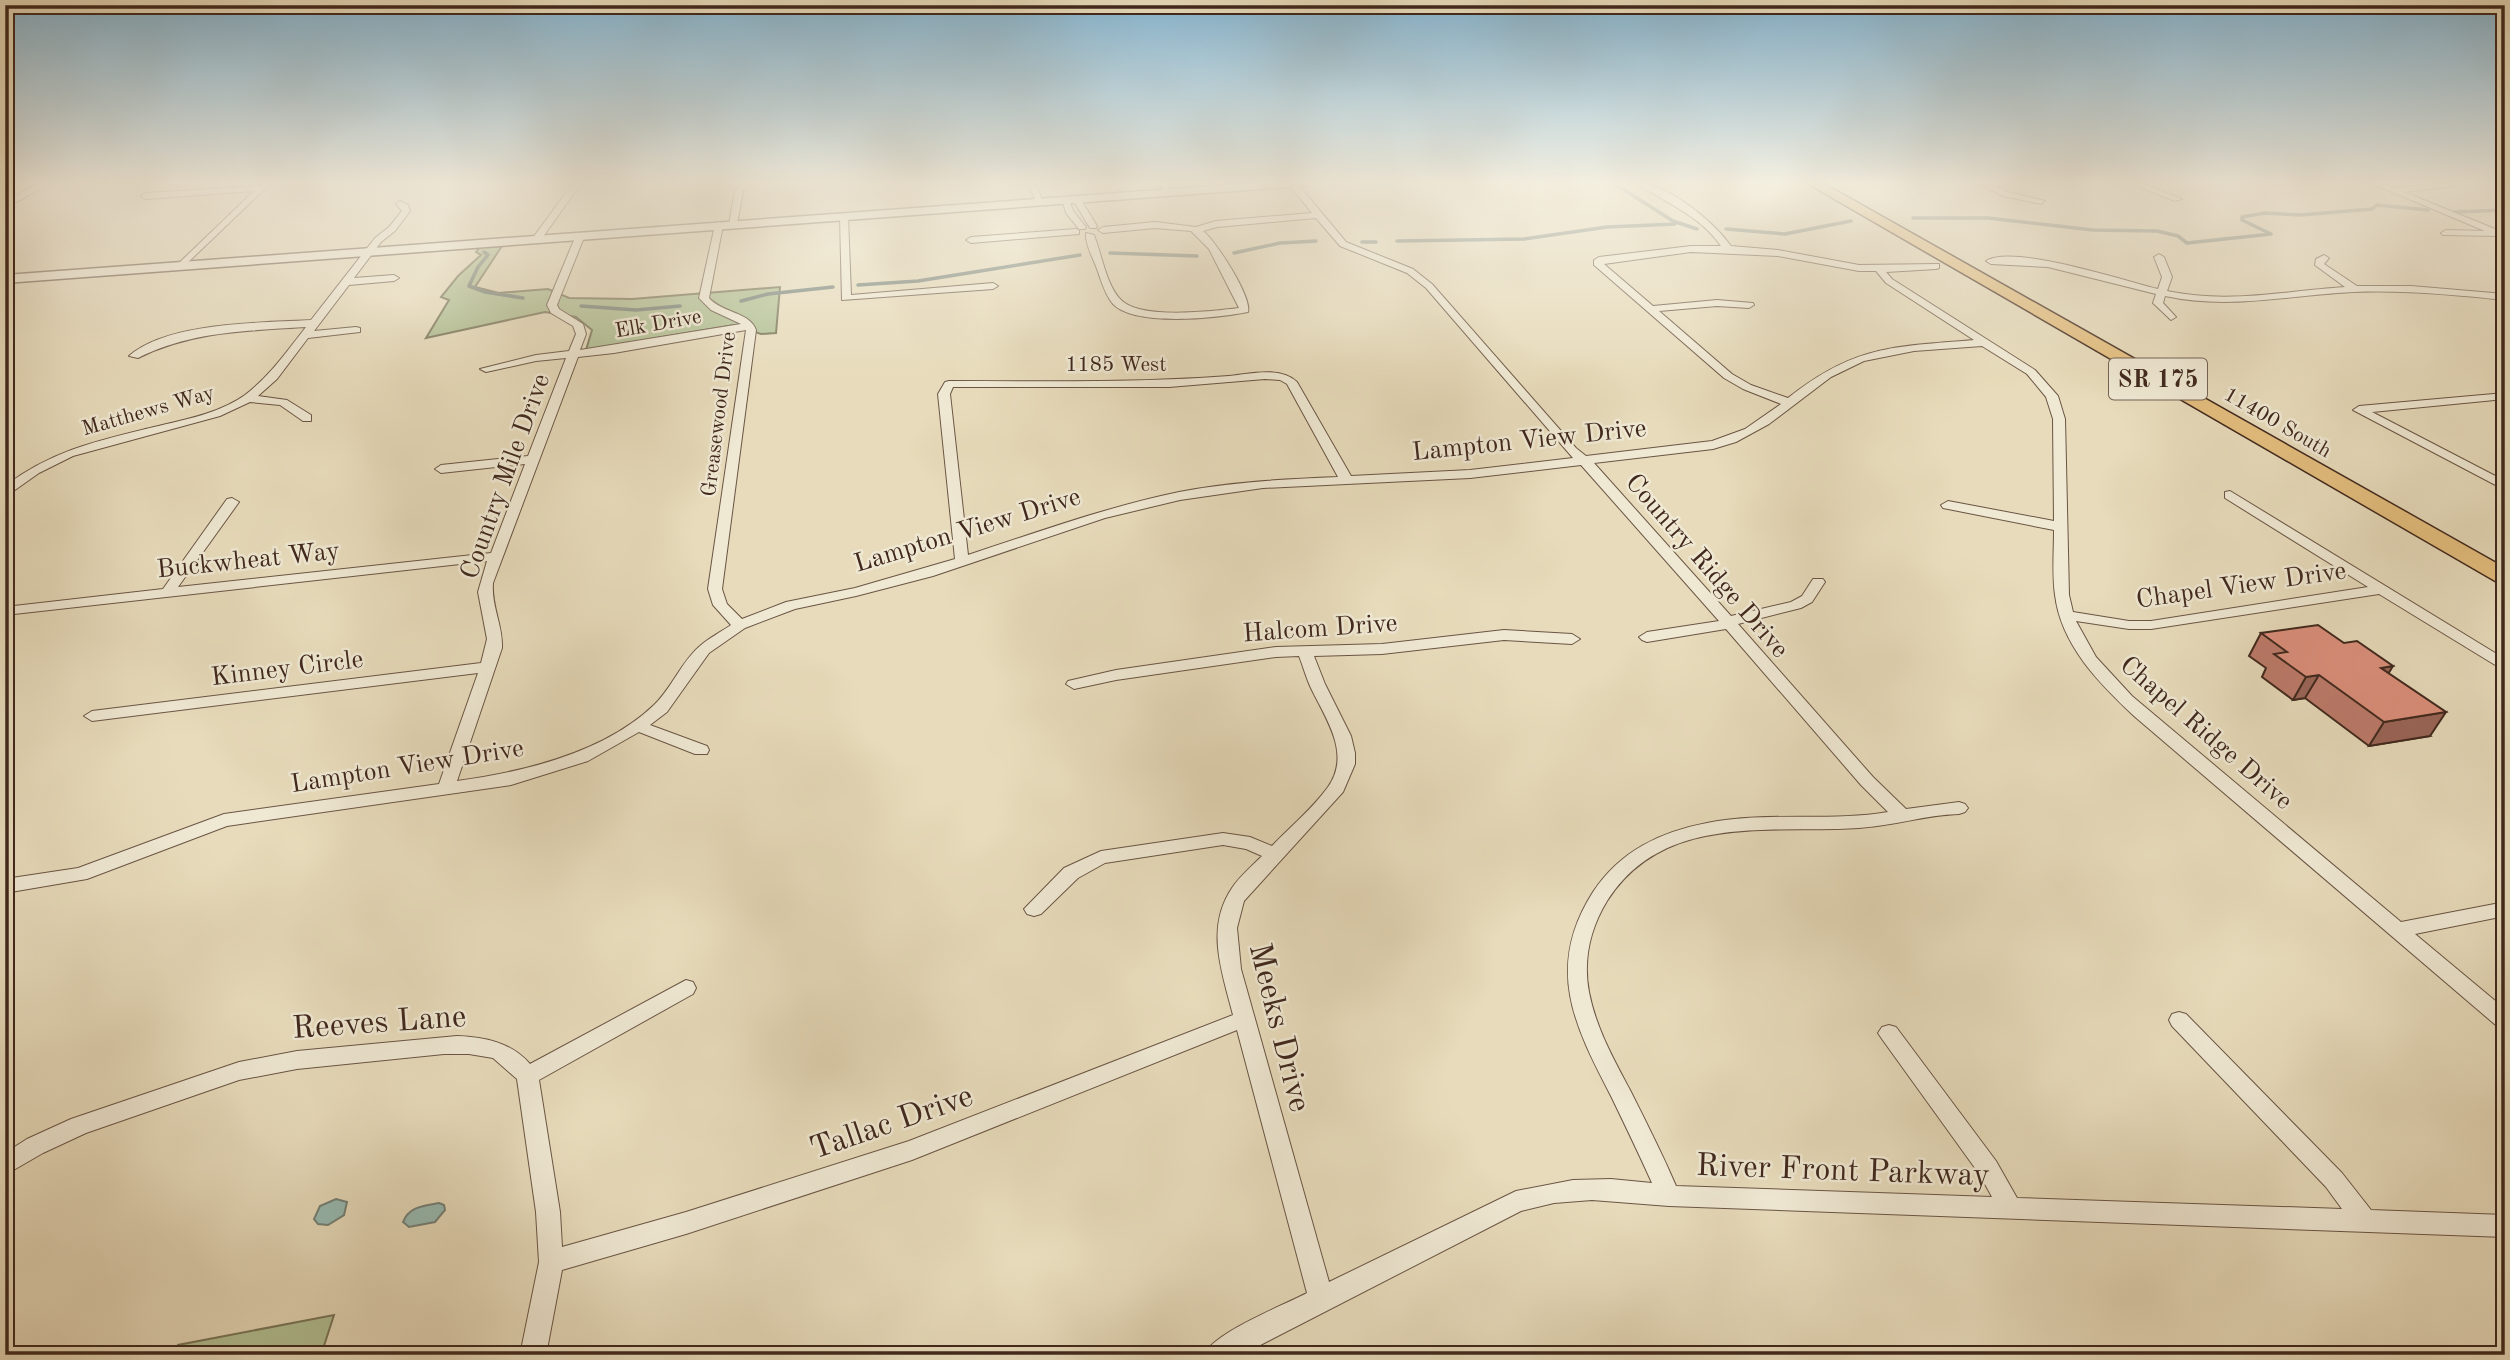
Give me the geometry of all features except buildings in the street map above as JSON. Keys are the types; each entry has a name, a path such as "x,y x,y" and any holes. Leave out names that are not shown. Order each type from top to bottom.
{"main road":[{"name":"11400 South","path":"1923,245 2505,576"},
{"name":"11400 South","path":"1941,245 2505,562"}],"street":[{"path":"181,266 202,245"},
{"name":"Matthews Way","path":"5,494 27,475 71,453 109,440 192,421 247,398 269,382 374,245"},
{"path":"5,279 446,245"},
{"name":"Country Mile Drive","path":"446,788 496,637 484,596 581,328 555,311 552,305 576,245"},
{"name":"Greasewood Drive","path":"715,245 704,298 711,307 740,317 750,326 715,589 716,599 722,609 740,625"},
{"path":"845,245 846,298 993,286"},
{"path":"1095,245 1115,301 1122,307 1151,314 1244,310 1244,304 1210,245"},
{"name":"Country Ridge Drive","path":"1347,245 1409,271 1429,286 1572,451 1584,461 1867,781 1902,815"},
{"path":"1726,245 1728,249"},
{"path":"1789,402 1737,382 1599,265 1598,260 1728,249 1771,252 1879,270 1936,267"},
{"path":"2159,257 2167,277 2158,303 2171,317"},
{"path":"2324,258 2319,261 2320,265 2355,289"},
{"path":"1992,261 2024,260 2059,264 2186,298 2227,301 2355,289 2432,291 2505,297"},
{"name":"Chapel Ridge Drive","path":"1879,270 1889,281 2031,372 2043,384 2057,407 2063,595 2066,615 2075,639 2112,687 2505,1021"},
{"path":"346,282 394,278"},
{"path":"1651,309 1717,303 1748,305"},
{"path":"134,356 160,343 189,335 314,323"},
{"name":"Elk Drive","path":"486,369 536,358 630,348 750,326"},
{"path":"305,335 356,330"},
{"name":"Lampton View Drive","path":"5,886 80,874 224,820 511,779 547,769 582,757 638,726 661,708 705,650 740,625 790,605 893,583 1101,515 1167,499 1263,484 1456,475 1727,443 1756,429 1833,371 1855,361 1900,351 1986,342"},
{"name":"1185 West","path":"962,560 944,394 949,384 1169,384 1265,376 1283,377 1291,382 1346,479"},
{"path":"2505,396 2358,410 2505,486"},
{"path":"247,398 283,402 307,418"},
{"path":"441,469 534,459"},
{"path":"2230,495 2505,666"},
{"path":"167,593 232,502"},
{"path":"1948,505 2062,527"},
{"name":"Buckwheat Way","path":"5,611 497,556"},
{"path":"1647,637 1728,623 1744,616 1796,605 1807,599 1818,582"},
{"name":"Chapel View Drive","path":"2066,615 2129,625 2151,625 2382,589"},
{"name":"Halcom Drive","path":"1074,684 1259,654 1382,649 1504,635 1572,639"},
{"name":"Meeks Drive","path":"1305,651 1317,684 1343,736 1347,753 1346,765 1337,788 1241,890 1232,904 1228,918 1227,951 1321,1298"},
{"name":"Kinney Circle","path":"92,716 488,667"},
{"path":"638,726 701,750"},
{"path":"1669,1196 1599,1053 1582,1010 1578,990 1577,952 1581,933 1606,885 1632,860 1666,842 1705,829 1753,822 1856,822 1920,811 1959,808"},
{"path":"1034,909 1070,873 1101,858 1223,839 1250,844 1274,855"},
{"path":"2398,930 2505,909"},
{"path":"533,1355 551,1262 548,1212 527,1076 686,988"},
{"name":"Tallac Drive","path":"551,1262 686,1223 912,1150 1244,1019"},
{"path":"2179,1020 2334,1180 2365,1221"},
{"path":"1889,1033 1988,1168 2011,1208"},
{"name":"Reeves Lane","path":"5,1165 36,1146 79,1126 209,1080 268,1064 473,1044 515,1059 527,1076"},
{"name":"River Front Parkway","path":"1217,1355 1247,1336 1321,1298 1516,1202 1563,1190 1602,1188 1669,1196 2505,1226"}],"green space":[{"path":"502,246 475,287 499,293 548,289 569,298 632,299 780,287 776,333 761,334 734,325 586,350 592,330 576,317 545,312 426,338 449,300 441,297 458,276 481,255 476,252 480,247"},
{"path":"334,1315 321,1355 174,1355 178,1345"}],"water":[{"path":"336,1199 347,1202 344,1215 328,1225 318,1224 314,1219 320,1206"},
{"path":"439,1203 444,1205 445,1210 435,1222 409,1227 403,1222 413,1210"}],"waterway":[{"path":"1234,253 1269,245"},
{"path":"484,252 488,255 478,267 469,286 485,292 523,298"},
{"path":"1110,253 1197,256"},
{"path":"858,285 918,281 1080,255"},
{"path":"741,301 768,294 833,287"},
{"path":"581,306 636,310 680,306"}]}
